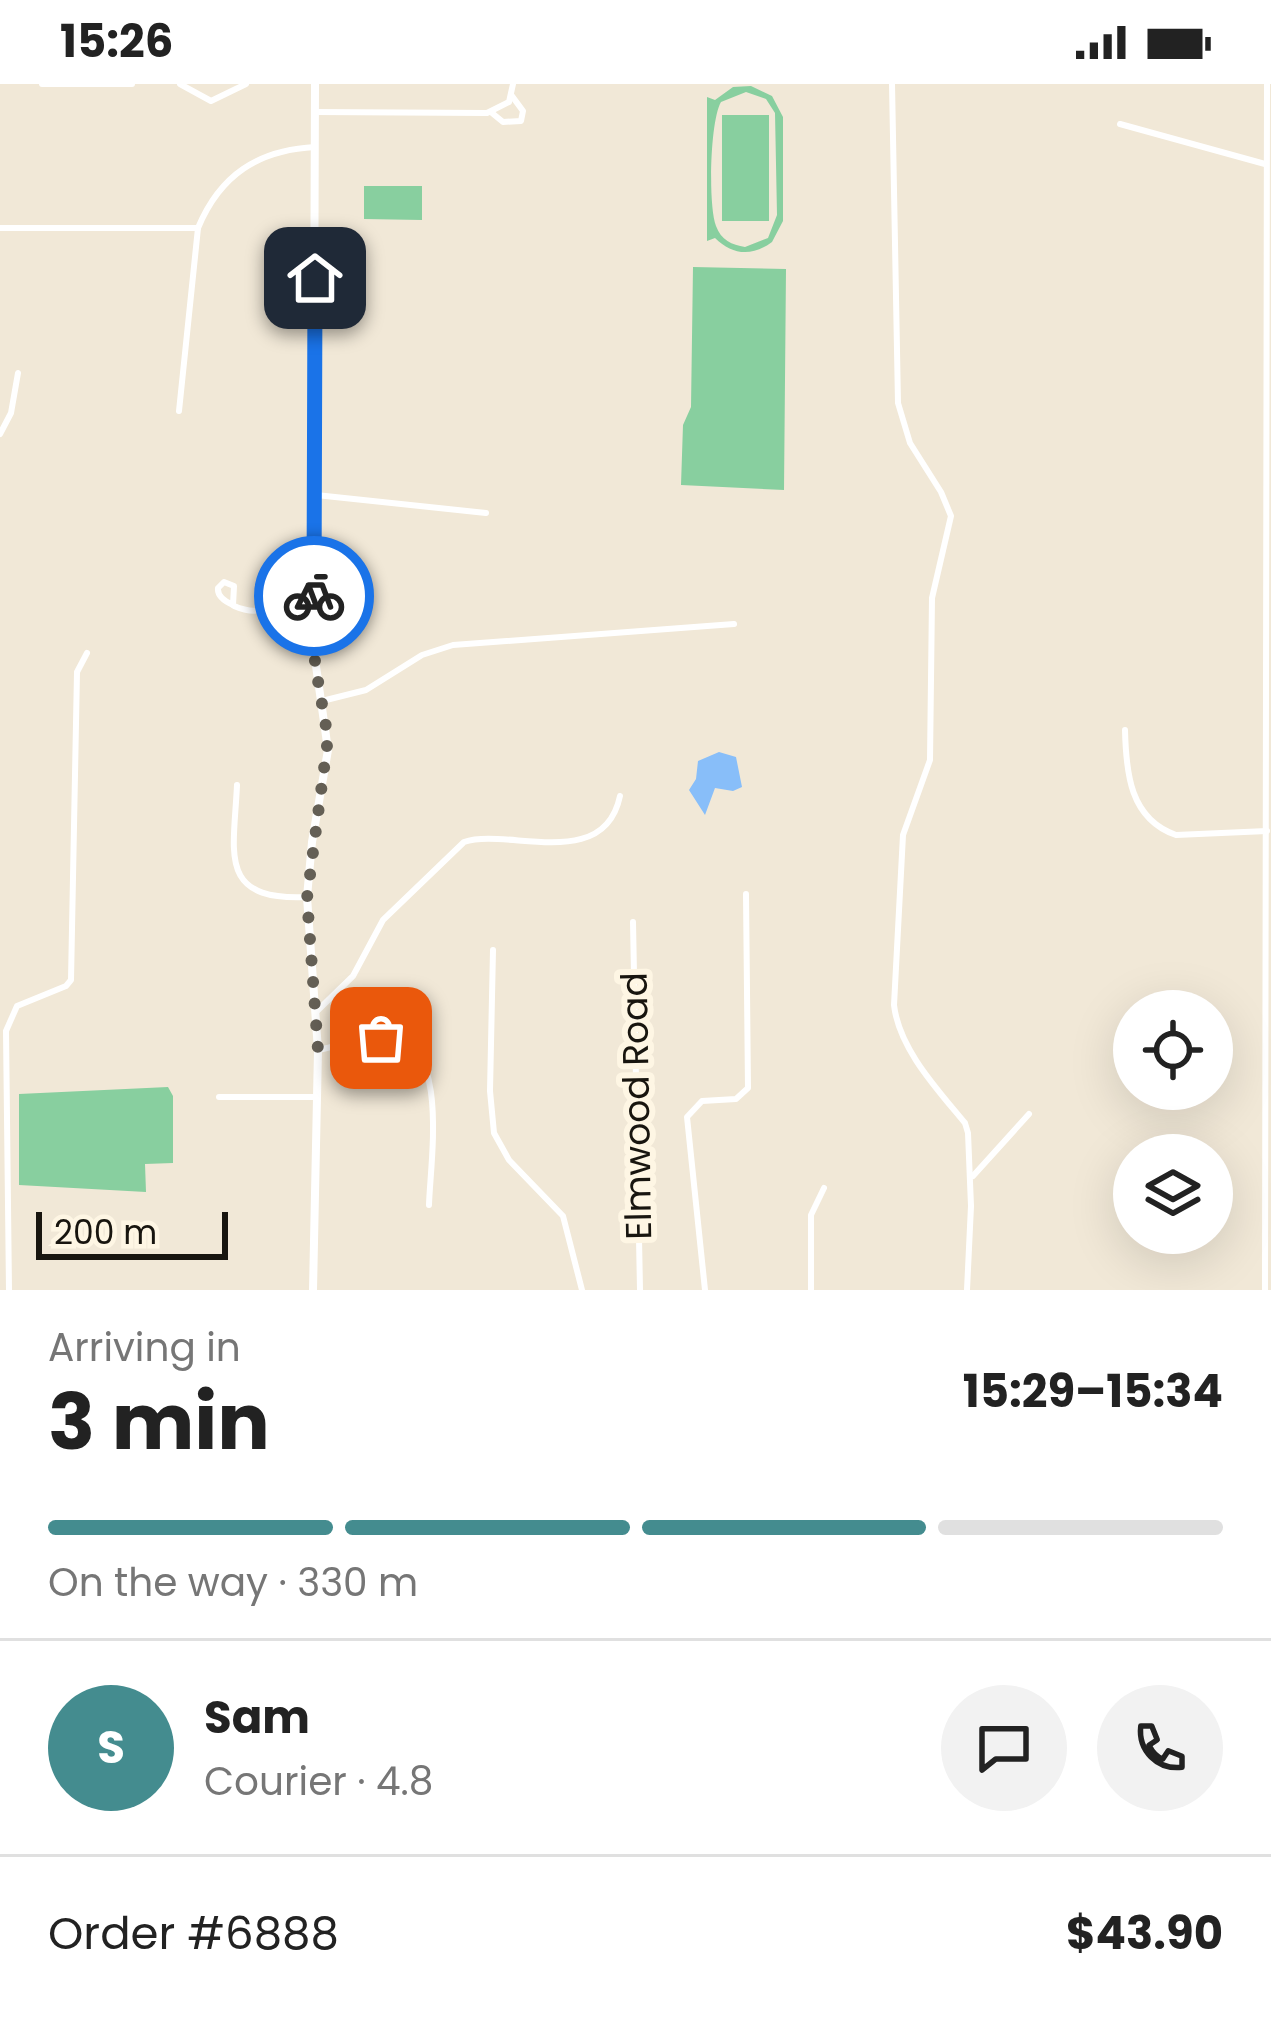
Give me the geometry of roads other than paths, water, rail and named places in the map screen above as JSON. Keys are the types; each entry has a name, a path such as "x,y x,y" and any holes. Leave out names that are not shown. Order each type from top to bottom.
{"street":[{"path":"42,84 132,84"},
{"path":"180,84 211,101 246,84"},
{"path":"314,1288 318,1050 307,898 328,750 315,664 313,607 315,84"},
{"path":"315,112 491,112 512,96 513,84"},
{"path":"892,84 898,403 910,443 951,516 932,598 930,760 903,835 894,1005 896,1023 907,1045 965,1123 971,1146 967,1290"},
{"path":"1265,1290 1267,84"},
{"path":"491,112 503,122 521,121 523,111 512,96"},
{"path":"1120,124 1265,164"},
{"path":"179,411 199,228 219,189 263,155 315,146"},
{"path":"0,228 199,228"},
{"path":"0,434 11,412 18,373"},
{"path":"316,495 486,513"},
{"path":"233,605 263,612 282,605 313,607"},
{"path":"322,701 366,690 422,655 453,645 734,624"},
{"path":"9,1290 6,1031 17,1006 71,980 77,672 87,653"},
{"path":"1125,730 1134,800 1162,830 1176,835 1268,831"},
{"path":"237,785 235,863 241,879 268,897 307,898"},
{"path":"317,1011 353,976 383,920 464,842 478,838 541,845 577,838 602,825 615,812 620,796"},
{"path":"705,1290 687,1118 702,1101 736,1099 748,1088 746,894"},
{"name":"Elmwood Road","path":"633,922 640,1290"},
{"path":"493,950 490,1091 494,1133 509,1160 563,1216 582,1290"},
{"path":"318,1050 390,1036 406,1042 422,1057 431,1081 429,1204"},
{"path":"219,1097 316,1097"},
{"path":"971,1178 1029,1114"},
{"path":"811,1290 812,1215 824,1188"}],"water":[{"path":"719,752 736,757 742,787 733,791 715,788 705,815 689,790 698,761"}]}
